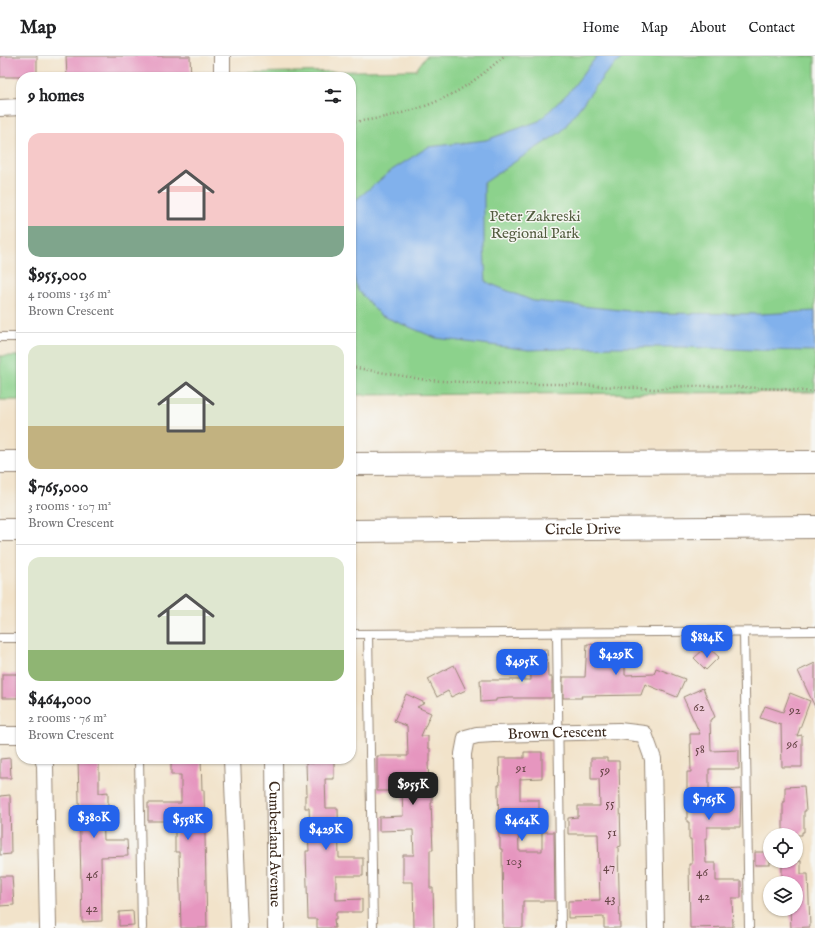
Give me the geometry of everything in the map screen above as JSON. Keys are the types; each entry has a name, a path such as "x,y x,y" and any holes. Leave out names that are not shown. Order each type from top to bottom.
{"highway":[{"path":"0,462 16,462"},
{"path":"356,464 815,462"},
{"name":"Circle Drive","path":"356,531 815,527"},
{"path":"0,530 16,530"}],"street":[{"path":"222,56 222,72"},
{"path":"0,108 16,107"},
{"name":"Brown Crescent","path":"466,928 463,754 466,738 477,735 493,734 619,731 644,734 653,760 656,928"},
{"path":"0,735 16,735"},
{"path":"44,764 48,928"},
{"path":"232,764 239,928"},
{"name":"Cumberland Avenue","path":"274,764 276,928"}],"lane":[{"path":"0,337 16,337"},
{"path":"356,634 815,631"},
{"path":"744,632 749,928"},
{"path":"556,633 561,928"},
{"path":"368,634 373,928"},
{"path":"0,638 16,638"},
{"path":"139,764 142,928"}],"path":[{"path":"356,121 390,115 420,107 445,98 481,75 504,56"},
{"path":"356,368 426,380 489,384 559,384 656,389 686,386 717,386 815,392"}],"green space":[{"name":"Peter Zakreski Regional Park","path":"426,56 815,56 815,392 356,395 356,72 296,72 416,70"},
{"path":"0,356 16,356 16,400 0,400"}],"water":[{"path":"597,56 624,56 606,73 561,132 484,183 484,247 486,282 533,301 649,313 762,314 815,311 815,351 682,347 612,347 529,350 436,338 380,315 357,289 356,286 356,200 392,170 428,147 486,140 539,121 569,92"}],"building":[{"path":"0,56 37,56 37,72 16,72 16,77 0,77"},
{"path":"66,56 190,56 191,72 67,72"},
{"path":"587,644 625,644 625,675 654,674 656,668 685,679 677,697 645,684 641,695 581,696 582,698 563,698 563,677 585,677"},
{"path":"709,648 719,657 706,670 694,658 702,651 704,653"},
{"path":"547,649 548,677 552,677 552,698 509,698 481,702 480,680 531,680 530,650"},
{"path":"815,663 815,707 798,671"},
{"path":"454,665 466,690 451,697 448,691 437,697 428,679"},
{"path":"2,674 16,674 16,698 2,698"},
{"path":"703,688 715,717 710,720 711,751 739,750 739,769 709,769 709,791 741,789 740,827 707,827 707,839 705,839 706,863 716,863 716,881 741,881 741,898 732,898 733,927 690,928 689,864 692,864 691,839 689,839 689,822 687,822 687,772 691,772 690,734 700,734 683,697"},
{"path":"790,693 810,701 797,736 802,735 802,767 782,767 781,725 760,718 765,706 783,712"},
{"path":"406,694 425,703 417,707 431,713 421,736 428,736 428,748 430,748 430,762 428,763 429,783 432,783 431,803 433,850 430,850 430,888 433,888 434,928 414,928 413,882 403,882 403,855 414,855 413,830 379,831 379,817 403,816 402,791 377,791 377,756 408,756 407,726 394,721"},
{"path":"524,752 542,752 542,778 520,779 520,800 539,800 539,817 518,818 519,851 542,851 542,832 554,832 555,901 523,901 523,928 503,928 502,849 500,849 499,838 499,758 524,758"},
{"path":"10,758 11,778 0,778 0,759"},
{"path":"591,758 607,758 607,761 619,761 621,846 618,847 620,928 604,928 604,917 568,918 568,901 600,900 598,834 568,834 568,818 578,817 578,806 600,806 599,779 591,779"},
{"path":"78,764 99,764 99,793 108,792 108,806 106,806 106,810 103,810 104,840 127,840 128,856 101,857 102,921 82,922"},
{"path":"171,764 201,764 202,790 204,790 207,928 181,928 179,852 175,852 175,821 148,821 148,803 181,803 181,775 171,775"},
{"path":"306,764 334,764 334,779 325,779 326,808 338,808 339,858 363,858 363,876 336,876 336,900 362,899 362,912 336,912 336,919 334,919 335,928 317,928 317,919 308,919 306,851 309,851 308,829 310,829 309,808 305,808 305,795 307,795"},
{"path":"804,786 806,811 804,811 804,832 803,828 783,828 783,802 785,802 785,787"},
{"path":"10,795 11,854 0,855 0,796"},
{"path":"755,852 763,852 763,865 755,865"},
{"path":"782,868 801,868 801,874 808,874 810,927 791,928 790,916 803,916 803,876 782,876"},
{"path":"0,876 12,876 14,905 0,906"},
{"path":"133,911 134,925 119,926 119,912"}]}
